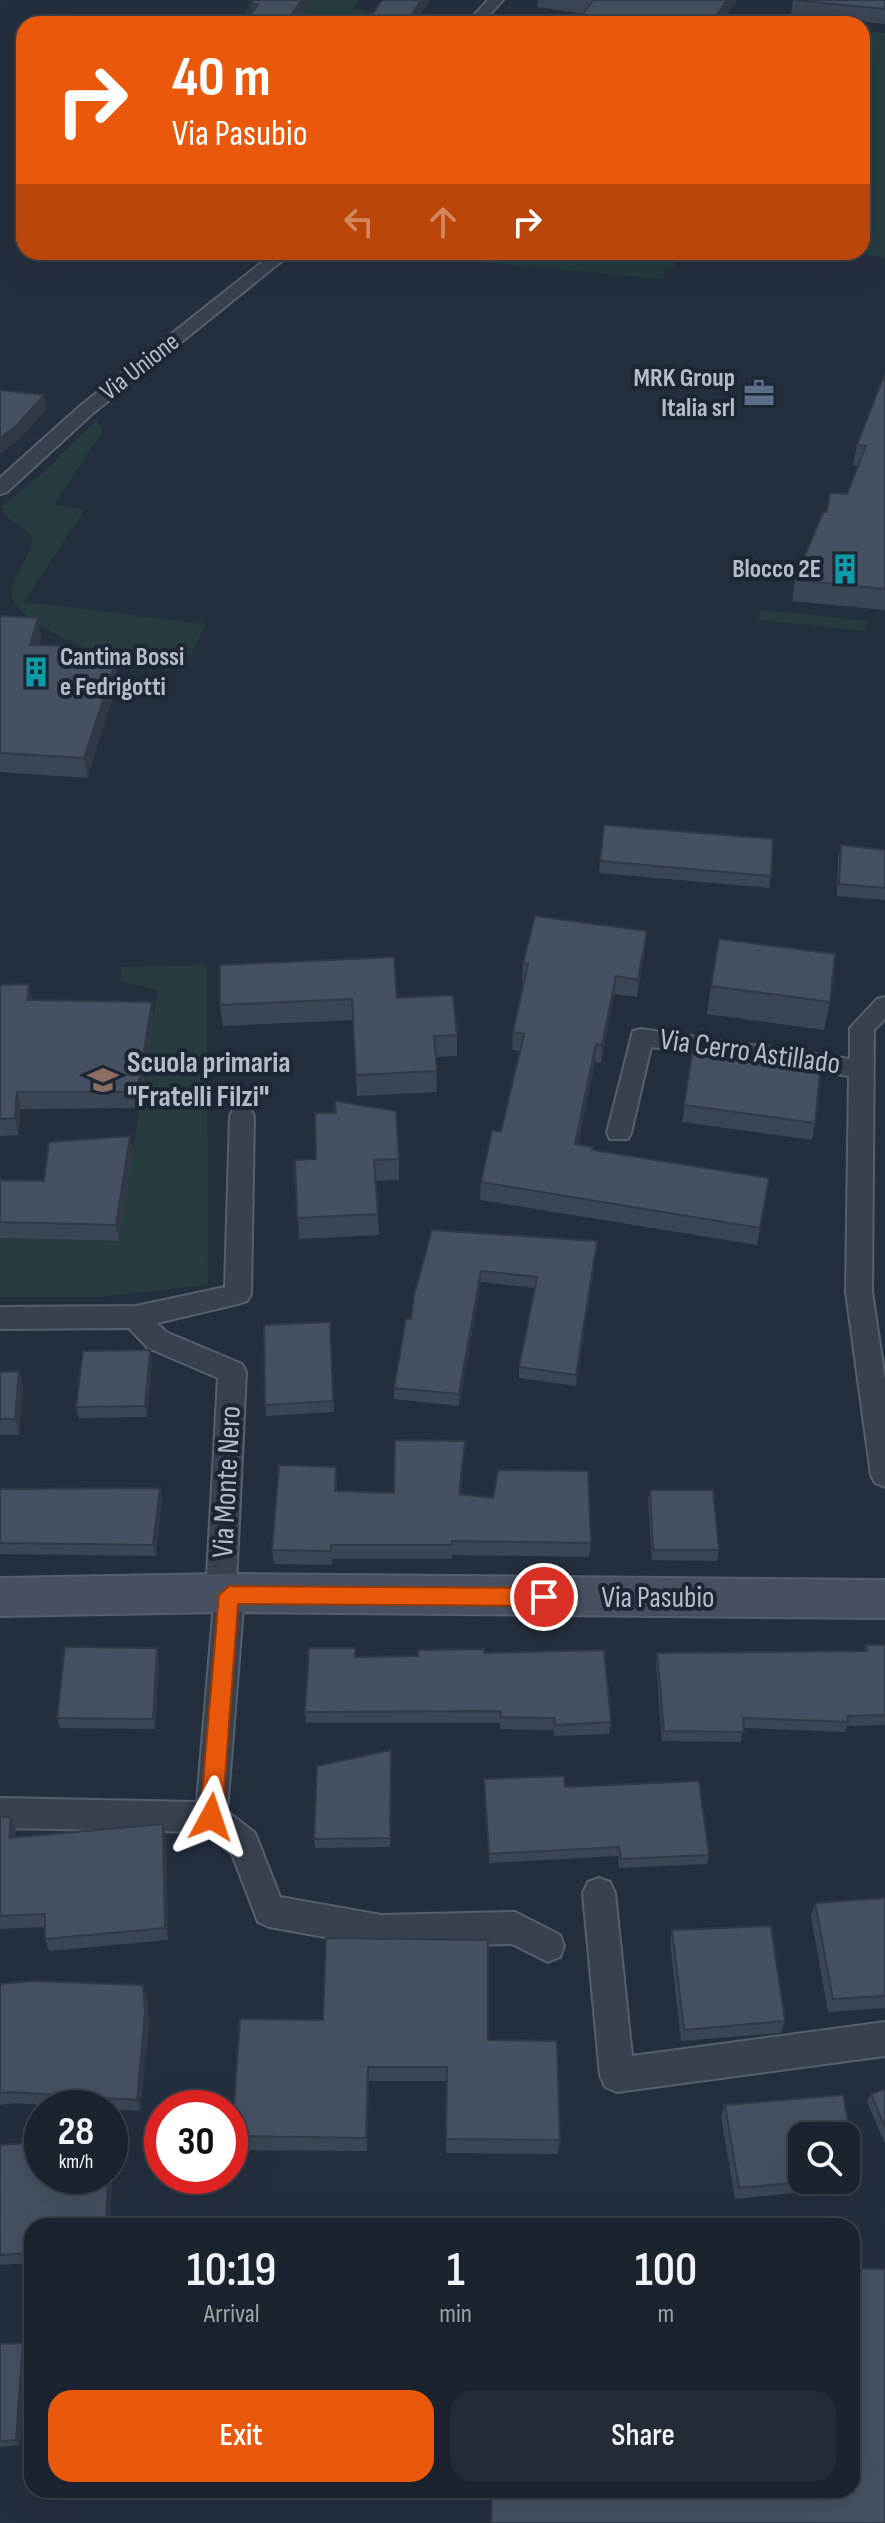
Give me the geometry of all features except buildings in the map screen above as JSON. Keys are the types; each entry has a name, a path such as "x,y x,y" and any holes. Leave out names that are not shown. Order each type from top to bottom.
{"street":[{"path":"481,16 496,0"},
{"name":"Via Unione","path":"0,488 86,410 275,260"},
{"name":"Via Cerro Astillado","path":"885,1005 862,1028 859,1292 885,1475"},
{"name":"Via Cerro Astillado","path":"619,1133 641,1037 862,1069"},
{"path":"0,1318 136,1317 238,1294 242,1116"},
{"name":"Via Monte Nero","path":"136,1317 157,1340 232,1372 225,1594 211,1817"},
{"name":"Via Pasubio","path":"0,1597 225,1594 885,1599"},
{"path":"0,1813 211,1817 244,1844 269,1911 381,1931 515,1928 548,1946"},
{"path":"599,1893 617,2075 885,2039"}],"green space":[{"path":"250,0 268,0 303,14 313,0 358,0 353,9 399,16 243,16"},
{"path":"870,31 885,33 885,258 870,256"},
{"path":"457,260 675,260 674,267 665,267 663,279"},
{"path":"96,420 103,430 54,505 84,510 24,602 205,624 191,655 139,649 116,661 36,623 14,601 12,589 32,536 6,516 1,507 43,473"},
{"path":"761,610 867,621 866,631 759,620"},
{"path":"207,965 208,1285 100,1297 0,1297 0,1238 119,1241 158,990 120,981 121,967"}],"place":[{"name":"MRK Group Italia srl","path":"759,393"},
{"name":"Blocco 2E","path":"845,569"},
{"name":"Cantina Bossi e Fedrigotti","path":"36,672"},
{"name":"Scuola primaria \"Fratelli Filzi\"","path":"103,1080"}],"route":[{"path":"211,1817 229,1595 544,1597"}]}
